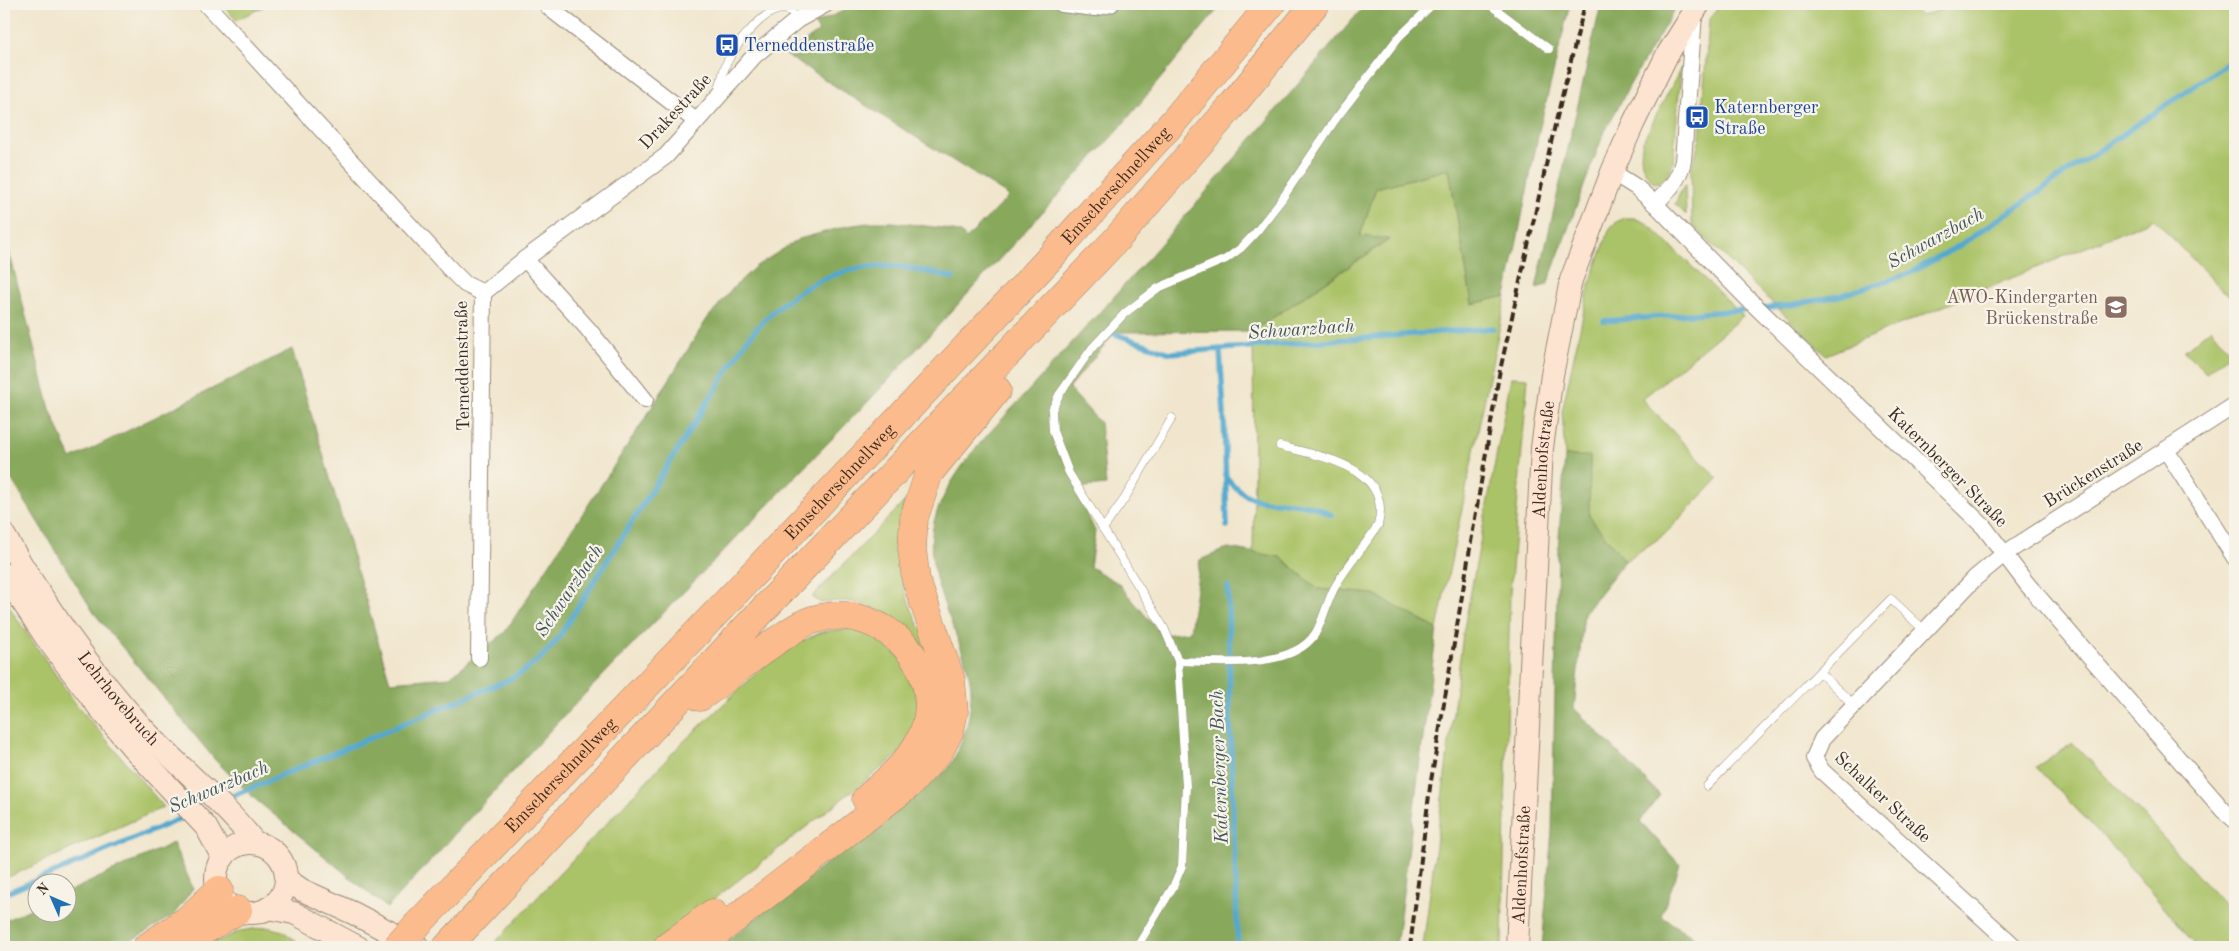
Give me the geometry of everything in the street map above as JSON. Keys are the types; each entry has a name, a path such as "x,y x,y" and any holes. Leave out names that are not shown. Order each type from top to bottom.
{"highway":[{"name":"Emscherschnellweg","path":"397,947 418,936 737,591 1049,259 1174,121 1271,4"},
{"name":"Emscherschnellweg","path":"450,945 760,613 1115,241 1230,108 1315,4"},
{"path":"698,947 909,785 940,750 950,730 954,712 951,680 916,580 912,549 914,518 929,472 988,400 1081,297 1115,241"},
{"path":"653,728 801,624 820,617 858,617 878,624 897,637 911,651 919,666 926,682 929,703 925,729 916,750 864,801 667,947"},
{"path":"147,947 187,920 219,890"},
{"path":"177,947 238,910"}],"street":[{"name":"Terneddenstraße","path":"206,4 451,270 465,284 483,293 479,658"},
{"path":"546,4 696,120"},
{"name":"Drakestraße","path":"483,293 525,258 666,156 755,55 797,20 826,4"},
{"path":"1062,4 1095,8 1111,4"},
{"path":"1655,204 1680,175 1683,161 1697,8"},
{"name":"Aldenhofstraße","path":"1517,947 1542,448 1552,375 1571,280 1612,172 1633,124 1663,64 1697,8"},
{"name":"Katernberger Straße","path":"1612,172 1636,187 1655,204 1744,294 1984,527 2046,607 2223,810 2235,820"},
{"path":"525,258 588,329 645,400"},
{"name":"Brückenstraße","path":"1975,578 2004,554 2235,405"},
{"path":"2166,450 2235,558"},
{"name":"Lehrhovebruch","path":"4,535 54,614 107,686 165,752 231,815 256,843"},
{"name":"Lehrhovebruch","path":"4,574 47,639 98,706 132,747 206,827 223,858"},
{"name":"Schalker Straße","path":"1975,578 1822,738 1814,758 1822,771 2015,947"},
{"path":"256,843 268,847 278,855 284,866 286,879 281,896 268,908 254,912 238,910 226,902 219,890 216,878 218,868 223,858 237,846 256,843"},
{"path":"286,879 302,890 418,936"},
{"path":"268,908 294,913 358,947"}],"lane":[{"path":"1137,947 1173,888 1182,866 1186,786 1178,661 1164,628 1069,473 1053,431 1052,410 1059,395 1103,334 1132,307 1158,288 1176,278 1219,262 1241,248 1282,199 1335,120 1398,38 1433,4"},
{"path":"1489,4 1549,49"},
{"path":"718,96 726,64 734,50 763,16 784,10 790,12 797,20"},
{"path":"1103,529 1125,498 1172,418"},
{"path":"1178,661 1263,660 1294,653 1310,640 1320,624 1336,585 1373,534 1381,514 1378,495 1365,476 1332,459 1280,446"},
{"path":"1706,786 1891,599 1924,630"},
{"path":"1819,672 1854,705"}],"green space":[{"path":"222,4 269,4 236,20"},
{"path":"883,4 1222,4 1118,130 882,387 554,726 387,908 255,799 216,761 94,613 10,477 4,466 4,232 50,409 71,459 292,349 390,682 450,677 505,632 644,420 707,319 734,287 755,267 799,239 847,226 874,222 892,222 942,228 961,233 966,239 1009,196 786,55 819,31 814,24 848,9"},
{"path":"1366,4 1570,4 1539,131 1506,296 1472,304 1449,169 1376,188 1360,236 1389,239 1253,331 1115,332 1069,388 1100,423 1106,485 1075,488 1095,531 1090,567 1118,583 1162,635 1190,632 1200,560 1228,548 1280,557 1318,589 1373,594 1437,629 1396,947 719,947 948,769 964,735 969,717 971,693 965,662 938,586 932,549 932,530 937,512 952,481 984,439 1144,263"},
{"path":"1601,4 1678,4 1632,81 1603,135 1547,285 1536,288"},
{"path":"1720,4 1906,4 1921,16 1959,4 2235,4 2235,303 2154,219 1826,355 1692,225 1691,170 1700,138 1709,21"},
{"path":"1681,68 1673,164 1664,179 1654,183 1646,174 1642,164 1643,141"},
{"path":"1449,169 1472,304 1506,296 1437,629 1373,594 1318,589 1280,557 1253,553 1253,331 1389,240 1360,236 1376,188"},
{"path":"1685,185 1686,215 1675,204"},
{"path":"1625,218 1634,218 1648,224 1743,316 1642,399 1718,479 1664,535 1625,561 1589,516 1590,457 1565,456 1562,411 1590,283 1610,228 1616,222"},
{"path":"2211,328 2231,353 2206,373 2184,351"},
{"path":"1511,377 1528,378 1510,592 1502,947 1423,947 1463,634"},
{"path":"1565,456 1590,456 1589,516 1625,561 1584,613 1574,708 1660,795 1640,821 1680,865 1661,916 1708,947 1542,947 1552,831 1558,550"},
{"path":"905,501 899,532 899,564 904,589 931,650 926,652 902,624 880,611 869,606 844,601 821,603 812,597"},
{"path":"4,596 13,613 76,704 164,807 4,879"},
{"path":"845,629 867,633 905,660 919,705 913,732 898,755 653,947 491,947 680,745 764,666 798,643 822,632"},
{"path":"2073,743 2140,812 2235,917 2235,947 2197,947 2112,846 2036,767"},
{"path":"173,843 193,888 173,916 120,947 4,947 4,921 28,910 28,924 78,924 78,887"},
{"path":"266,927 283,931 303,947 195,947 206,939 219,941 240,931"}],"waterway":[{"name":"Schwarzbach","path":"1762,308 1785,306 1839,296 1908,274 1962,244 2235,58"},
{"name":"Schwarzbach","path":"223,800 510,679 537,661 559,637 745,343 760,325 793,296 812,284 854,269 900,267 953,278"},
{"name":"Schwarzbach","path":"1604,321 1753,309"},
{"name":"Schwarzbach","path":"1115,334 1170,353 1493,328"},
{"name":"Katernberger Bach","path":"1220,350 1227,526"},
{"path":"1227,478 1237,489 1257,500 1301,504 1314,507 1332,515"},
{"name":"Katernberger Bach","path":"1228,587 1230,723 1238,947"},
{"name":"Schwarzbach","path":"4,894 189,815"}],"railway":[{"path":"1410,947 1430,787 1499,375 1555,125 1585,4"}],"place":[{"name":"Terneddenstraße","path":"727,45"},
{"name":"Katernberger Straße","path":"1697,117"},
{"name":"AWO-Kindergarten Brückenstraße","path":"2116,307"}]}
